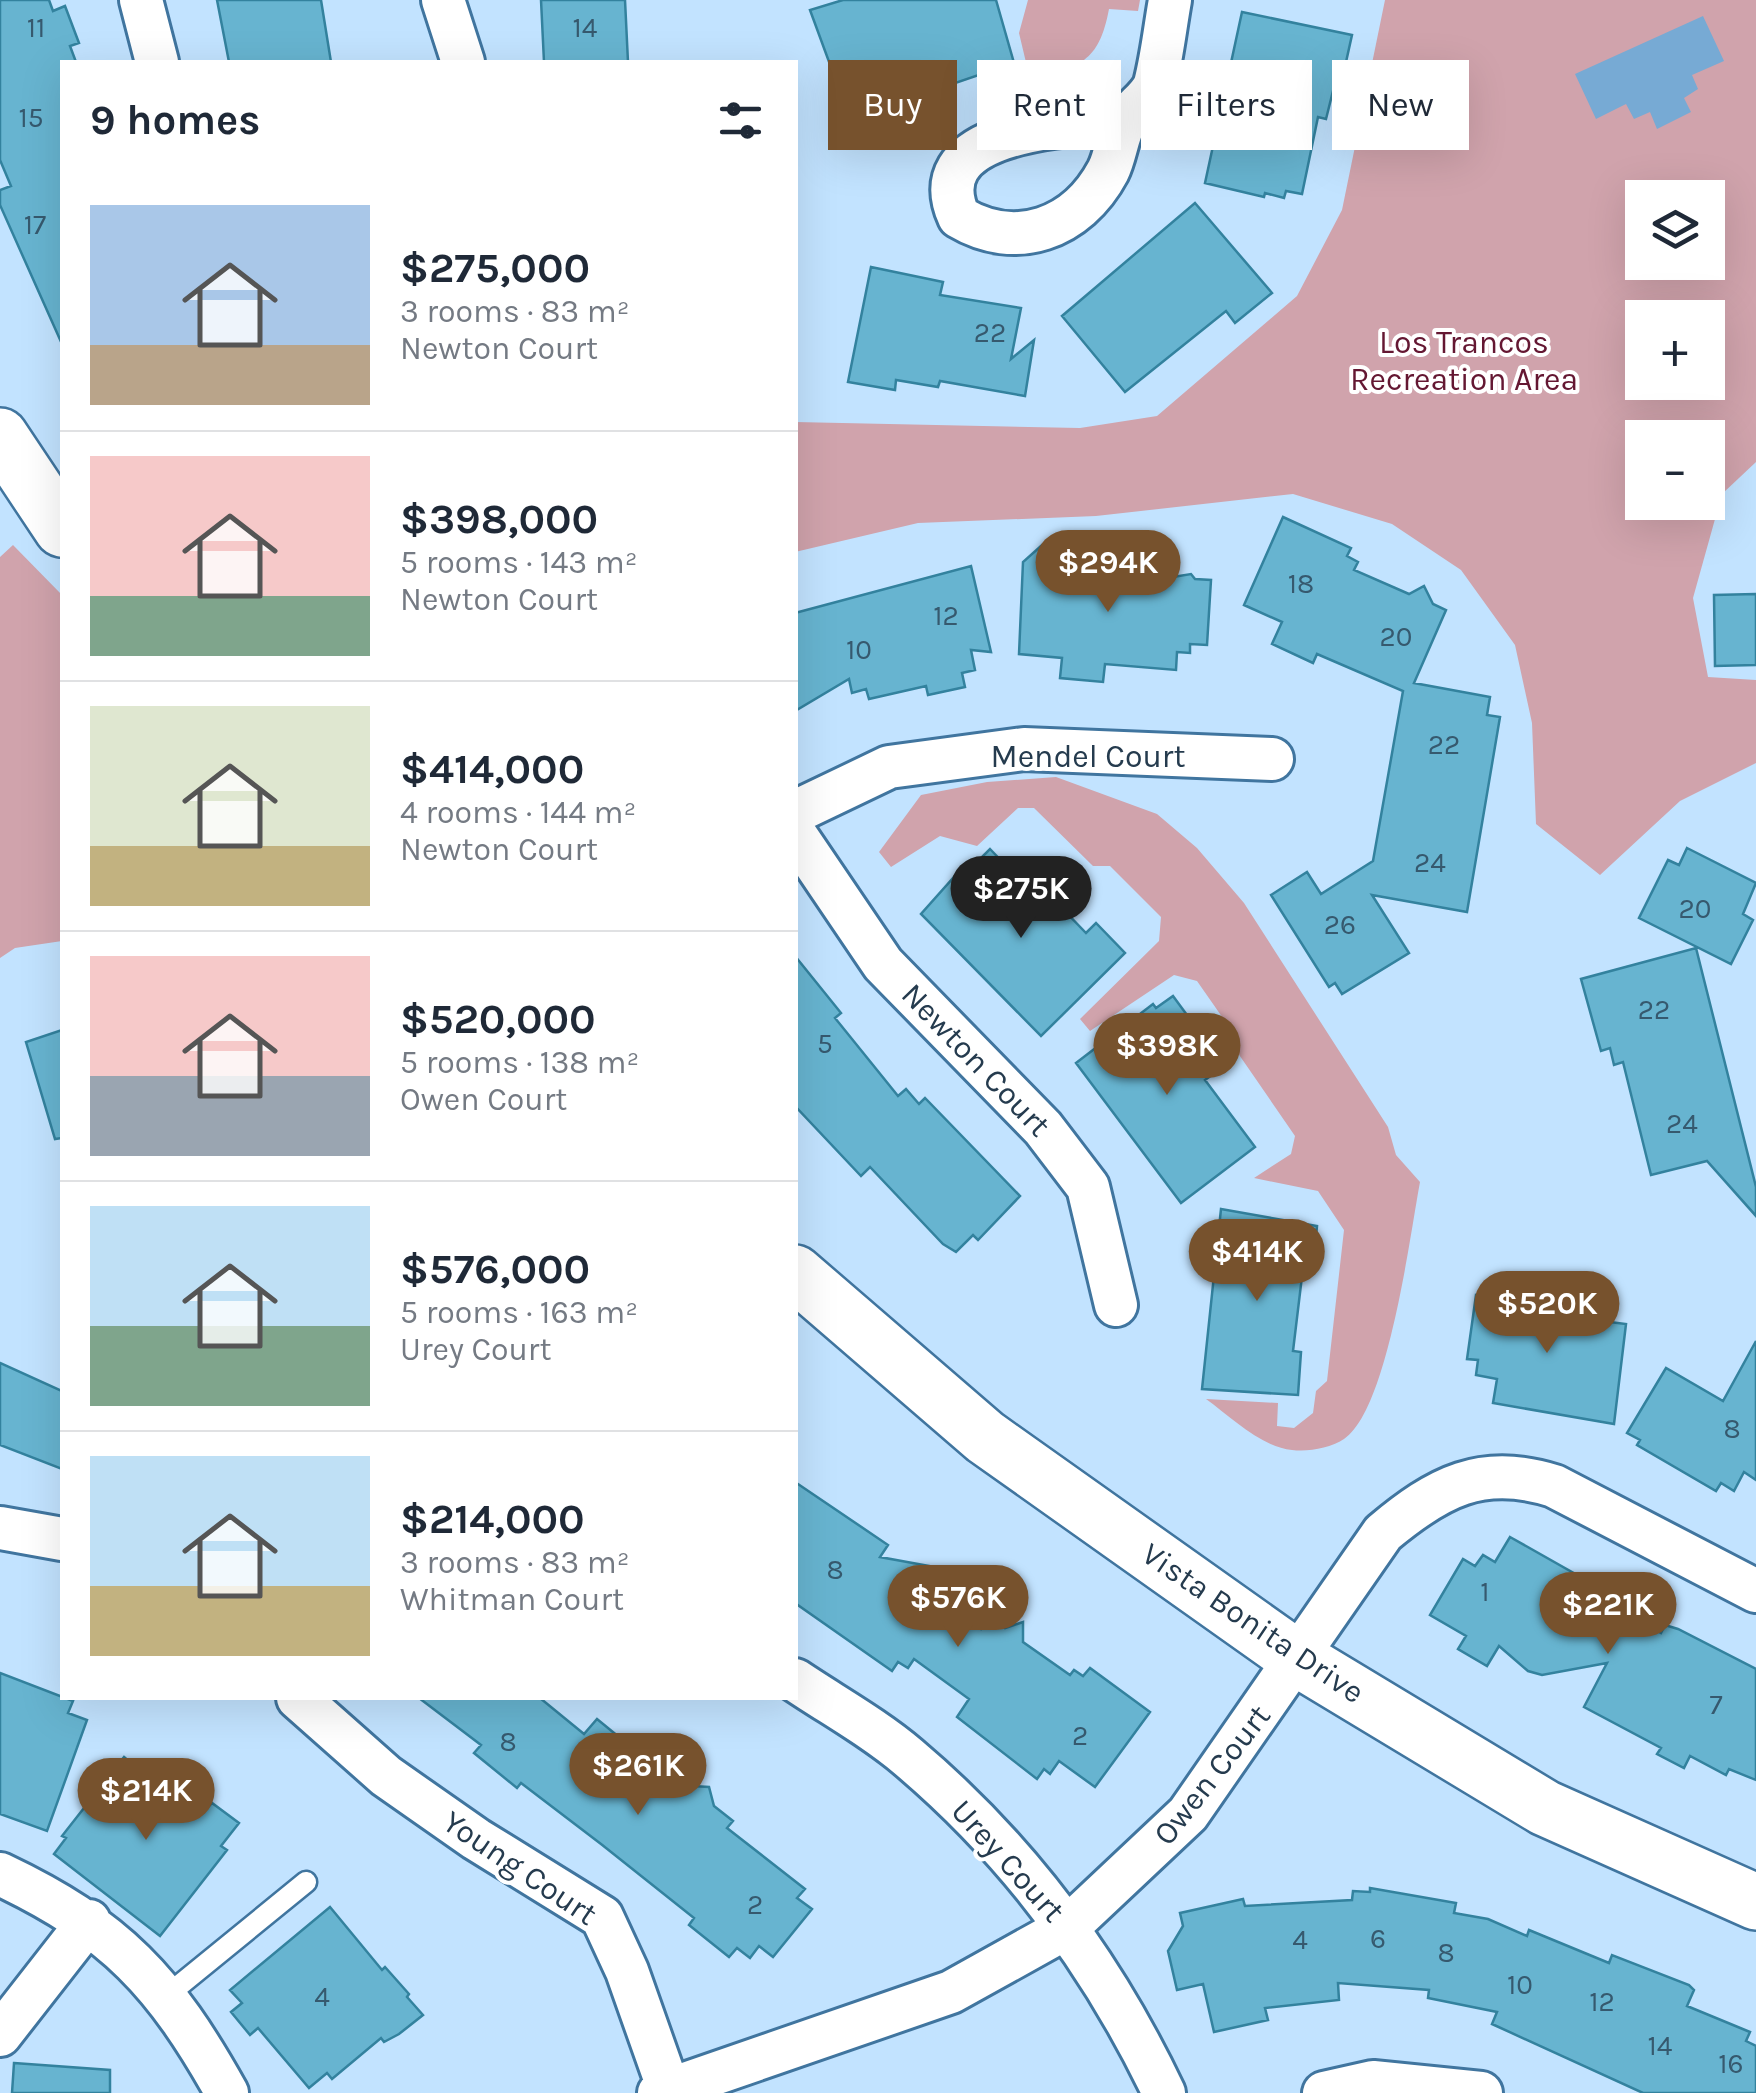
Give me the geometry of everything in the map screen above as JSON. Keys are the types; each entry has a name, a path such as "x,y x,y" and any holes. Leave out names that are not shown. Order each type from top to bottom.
{"street":[{"path":"141,0 156,60"},
{"path":"443,0 462,60"},
{"path":"1126,120 1154,89 1170,0"},
{"path":"0,436 60,526"},
{"name":"Mendel Court","path":"798,811 889,768 1024,749 1272,759"},
{"name":"Newton Court","path":"798,838 884,964 1043,1128 1088,1187 1116,1305"},
{"name":"Vista Bonita Drive","path":"798,1276 986,1437 1298,1659 1545,1808 1756,1902"},
{"name":"Owen Court","path":"664,2092 951,1992 1068,1927 1188,1814 1383,1534 1426,1497 1486,1476 1524,1476 1554,1486 1756,1591"},
{"path":"0,1528 60,1539"},
{"name":"Urey Court","path":"798,1682 907,1756 1022,1868 1068,1927 1133,2028 1164,2093"},
{"name":"Young Court","path":"300,1700 401,1786 476,1839 602,1918 664,2092"},
{"path":"0,1874 89,1921 144,1969 191,2029 227,2093"},
{"path":"0,2035 89,1921"},
{"path":"1324,2093 1372,2082 1481,2093"}],"lane":[{"path":"166,1997 306,1882"}],"green space":[{"path":"1028,0 1140,0 1138,11 1109,9 1099,41 1084,60 1025,60 1019,33"},
{"name":"Los Trancos Recreation Area","path":"1385,0 1756,0 1756,462 1725,491 1725,420 1625,420 1625,520 1715,520 1693,598 1708,677 1756,680 1756,763 1680,801 1600,875 1536,824 1532,723 1515,645 1461,570 1392,524 1293,494 1096,516 918,523 798,551 798,422 1080,428 1157,416 1297,296 1342,210 1354,150 1469,150 1469,60 1373,60"},
{"path":"13,545 60,593 60,941 15,948 0,958 0,557"},
{"path":"1056,777 1157,814 1197,848 1244,903 1388,1127 1396,1155 1420,1182 1385,1359 1359,1422 1344,1439 1332,1445 1305,1450 1280,1448 1247,1430 1206,1399 1278,1403 1277,1426 1294,1428 1313,1413 1316,1391 1327,1381 1344,1230 1318,1191 1254,1178 1291,1154 1295,1136 1233,1046 1234,1034 1197,981 1174,975 1090,1031 1080,1019 1159,941 1161,917 1110,866 1093,866 1034,808 1018,808 977,846 940,836 891,867 879,852 921,795 987,782"}],"water":[{"path":"1703,16 1724,61 1692,75 1698,89 1684,98 1691,112 1657,129 1650,112 1634,119 1626,104 1596,119 1575,74"}],"building":[{"path":"0,0 49,0 53,11 65,6 79,43 70,46 75,60 60,60 60,340 0,205 0,190 11,186 0,160"},
{"path":"217,0 321,0 331,60 229,60"},
{"path":"541,0 625,0 628,60 544,60"},
{"path":"843,0 996,0 1013,60 977,60 977,76 957,82 957,60 828,60 810,10"},
{"path":"1242,12 1352,35 1346,60 1332,60 1332,95 1326,119 1318,117 1312,146 1312,60 1232,60"},
{"path":"1212,150 1311,150 1302,194 1286,191 1284,198 1265,193 1264,197 1205,183"},
{"path":"1195,203 1272,293 1235,323 1226,311 1125,392 1062,316"},
{"path":"871,267 943,282 940,295 1021,308 1011,359 1034,340 1025,396 940,381 938,387 896,380 895,390 848,382"},
{"path":"1283,517 1351,548 1347,556 1358,562 1354,570 1409,594 1424,586 1433,604 1446,610 1414,683 1490,697 1487,715 1500,717 1467,912 1372,895 1409,953 1342,994 1335,983 1329,987 1271,895 1307,872 1321,894 1373,861 1403,691 1317,654 1313,663 1272,644 1282,622 1244,605"},
{"path":"1042,545 1078,548 1076,561 1099,563 1099,571 1173,577 1191,574 1195,579 1211,580 1207,645 1190,644 1190,653 1177,652 1176,670 1105,664 1103,682 1060,678 1062,658 1019,654 1023,562"},
{"path":"971,566 991,652 971,650 975,670 962,673 965,687 928,695 926,686 869,699 866,689 852,693 849,679 798,709 798,612"},
{"path":"1756,594 1756,665 1715,666 1714,595"},
{"path":"1687,848 1756,883 1743,914 1753,920 1731,964 1639,918 1668,860 1679,865"},
{"path":"990,849 1048,909 1056,902 1086,933 1096,923 1125,953 1041,1036 921,914 962,868 967,872"},
{"path":"1696,948 1756,1187 1756,1216 1707,1161 1651,1175 1623,1062 1614,1065 1610,1048 1601,1051 1581,979"},
{"path":"798,960 841,1013 835,1018 898,1096 906,1089 919,1104 925,1098 1020,1196 978,1240 973,1235 956,1252 943,1244 870,1167 861,1176 798,1109"},
{"path":"1173,996 1198,1030 1191,1036 1216,1072 1205,1080 1255,1147 1181,1203 1076,1063 1153,1004 1156,1008"},
{"path":"60,1031 60,1138 55,1139 26,1042"},
{"path":"1221,1209 1317,1226 1313,1269 1303,1268 1293,1351 1301,1352 1298,1395 1202,1389"},
{"path":"1516,1282 1549,1288 1546,1313 1587,1319 1592,1314 1605,1315 1610,1322 1626,1324 1614,1424 1493,1403 1497,1379 1476,1375 1478,1360 1467,1359 1476,1295 1513,1301"},
{"path":"1756,1341 1756,1480 1744,1472 1734,1491 1721,1483 1716,1491 1637,1445 1640,1440 1627,1433 1666,1368 1723,1401"},
{"path":"0,1363 60,1390 60,1468 0,1445"},
{"path":"798,1484 888,1545 880,1557 935,1567 938,1580 934,1595 981,1629 990,1617 1005,1628 1023,1622 1023,1642 1070,1675 1074,1670 1083,1676 1090,1668 1150,1712 1095,1787 1059,1761 1050,1774 1044,1769 1037,1779 957,1717 969,1699 914,1659 908,1668 898,1662 892,1671 798,1605"},
{"path":"1510,1537 1593,1584 1590,1589 1603,1596 1597,1606 1647,1633 1650,1627 1661,1633 1665,1625 1678,1629 1756,1669 1756,1780 1729,1769 1726,1775 1690,1756 1684,1768 1657,1754 1661,1748 1584,1707 1607,1663 1542,1675 1528,1671 1499,1646 1487,1666 1458,1649 1466,1636 1430,1615 1463,1559 1475,1566 1483,1555 1495,1562"},
{"path":"0,1673 60,1696 60,1700 73,1701 68,1713 87,1720 47,1831 0,1814"},
{"path":"422,1700 542,1700 584,1734 597,1719 674,1782 679,1776 692,1786 709,1787 714,1806 733,1821 727,1828 805,1889 797,1898 812,1909 773,1957 759,1946 750,1958 737,1948 729,1957 689,1925 694,1918 521,1783 517,1788 474,1753 481,1745"},
{"path":"124,1757 139,1770 148,1760 208,1807 212,1803 239,1823 221,1846 227,1850 160,1936 54,1854 66,1838 62,1836"},
{"path":"1370,1888 1456,1903 1454,1913 1488,1919 1527,1936 1529,1930 1609,1963 1612,1955 1689,1985 1694,1990 1687,2006 1750,2032 1746,2041 1756,2046 1756,2093 1643,2093 1492,2024 1497,2012 1428,1998 1429,1990 1338,1983 1339,2000 1265,2008 1268,2020 1214,2032 1203,1984 1177,1990 1168,1951 1183,1926 1180,1913 1243,1899 1245,1906 1352,1900 1353,1891 1370,1892"},
{"path":"330,1907 382,1970 385,1967 409,1994 407,1997 423,2015 399,2034 384,2042 381,2038 332,2079 327,2073 309,2088 258,2028 250,2035 231,2012 242,2003 230,1990"},
{"path":"14,2063 110,2070 110,2093 12,2093"}]}
